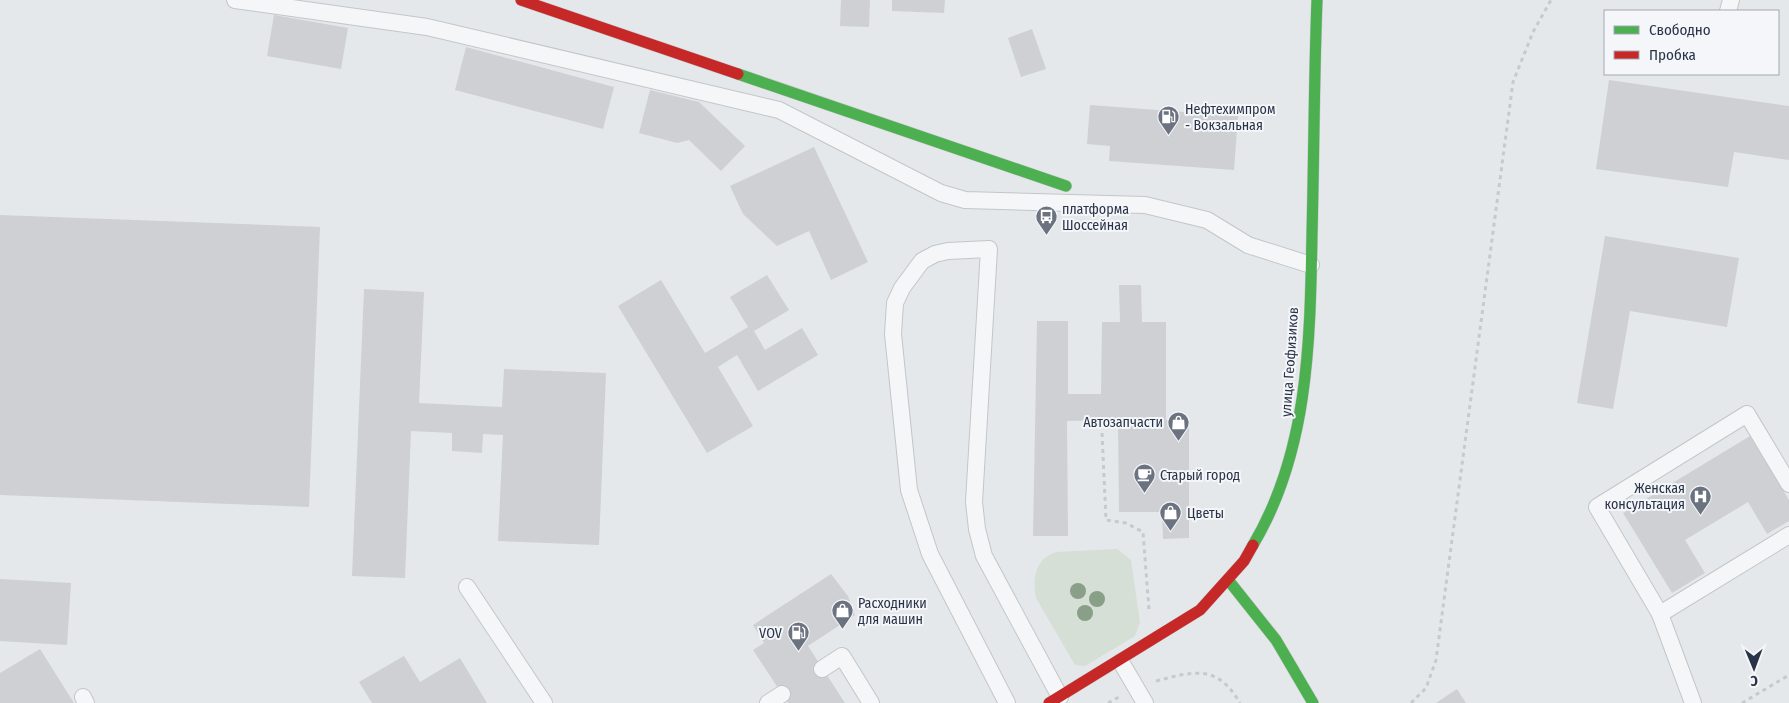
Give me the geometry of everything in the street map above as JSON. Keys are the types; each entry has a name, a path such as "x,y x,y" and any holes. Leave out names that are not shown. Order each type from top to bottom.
{"main road":[{"path":"521,0 1066,186"},
{"name":"улица Геофизиков","path":"1055,700 1121,662 1188,618 1210,601 1229,581 1251,552 1266,528 1280,495 1298,436 1306,381 1311,265 1317,0"},
{"path":"1229,581 1276,640 1313,703"}],"lane":[{"path":"235,0 427,27 779,110 942,193 965,200 1145,204 1207,220 1248,245 1311,265"},
{"path":"1007,703 930,554 909,490 894,360 893,334 896,303 902,288 922,261 935,254 948,251 989,249 974,502 976,529 993,577 1055,700"},
{"path":"1693,703 1660,614 1597,507 1747,414 1789,484"},
{"path":"1660,614 1789,535"},
{"path":"467,586 544,703"},
{"path":"822,669 842,656 871,703"},
{"path":"1121,662 1145,703"},
{"path":"768,703 782,694"}],"path":[{"path":"1411,703 1426,688 1432,677 1436,660 1513,82 1533,32 1551,0"},
{"path":"1102,433 1106,520 1126,523 1143,532 1149,614"},
{"path":"1108,703 1136,687 1189,673 1216,675 1235,694 1240,703"},
{"path":"1742,703 1789,675"}],"shaded area":[{"path":"1117,549 1131,560 1140,622 1135,636 1085,666 1075,665 1036,598 1034,583 1039,564 1043,559 1056,552"}],"building":[{"path":"841,0 870,0 869,27 840,26"},
{"path":"892,0 945,0 944,13 892,11"},
{"path":"274,15 348,28 341,69 267,56"},
{"path":"1032,29 1046,69 1021,77 1008,38"},
{"path":"466,47 614,87 603,129 455,90"},
{"path":"1609,80 1789,106 1789,160 1734,152 1728,187 1596,169"},
{"path":"650,90 699,102 745,146 721,171 689,140 677,143 639,133"},
{"path":"1090,105 1238,116 1234,170 1109,161 1110,146 1087,144"},
{"path":"814,147 868,262 831,280 809,231 777,246 743,214 730,186"},
{"path":"0,215 320,227 309,507 0,495"},
{"path":"1605,236 1739,258 1727,327 1630,311 1613,409 1577,403"},
{"path":"767,275 789,310 754,331 765,350 802,328 818,355 758,391 737,355 718,367 753,426 707,453 618,306 661,280 705,353 748,327 730,297"},
{"path":"1119,285 1141,285 1142,322 1166,322 1166,420 1189,420 1189,538 1163,539 1162,512 1119,512 1118,420 1067,421 1068,536 1033,536 1037,321 1068,321 1068,394 1101,394 1102,322 1120,322"},
{"path":"364,289 424,292 419,403 502,407 504,369 606,373 599,545 498,541 503,435 483,434 482,453 452,451 452,433 411,431 405,578 352,576"},
{"path":"1750,436 1789,500 1789,521 1767,534 1748,502 1685,540 1705,573 1672,593 1623,513"},
{"path":"831,574 848,596 855,615 808,646 845,703 788,703 753,650 764,643 753,625"},
{"path":"0,579 71,583 67,645 0,641"},
{"path":"40,649 74,703 0,703 0,673"},
{"path":"404,656 420,682 460,658 487,703 372,703 359,682"},
{"path":"1457,689 1466,703 1436,703"}],"traffic: fast":[{"path":"1253,545 1272,509 1286,472 1296,434 1303,394 1310,315 1317,0"},
{"path":"738,74 1066,186"},
{"path":"1229,581 1276,640 1313,703"}],"traffic: jam":[{"path":"521,0 738,74"},
{"path":"1049,703 1200,610 1244,561 1253,545"}],"place":[{"name":"Нефтехимпром - Вокзальная","path":"1169,136"},
{"name":"платформа Шоссейная","path":"1046,236"},
{"name":"Автозапчасти","path":"1179,441"},
{"name":"Старый город","path":"1144,494"},
{"name":"Женская консультация","path":"1701,515"},
{"name":"Цветы","path":"1171,532"},
{"name":"Расходники для машин","path":"842,630"},
{"name":"VOV","path":"798,652"}]}
